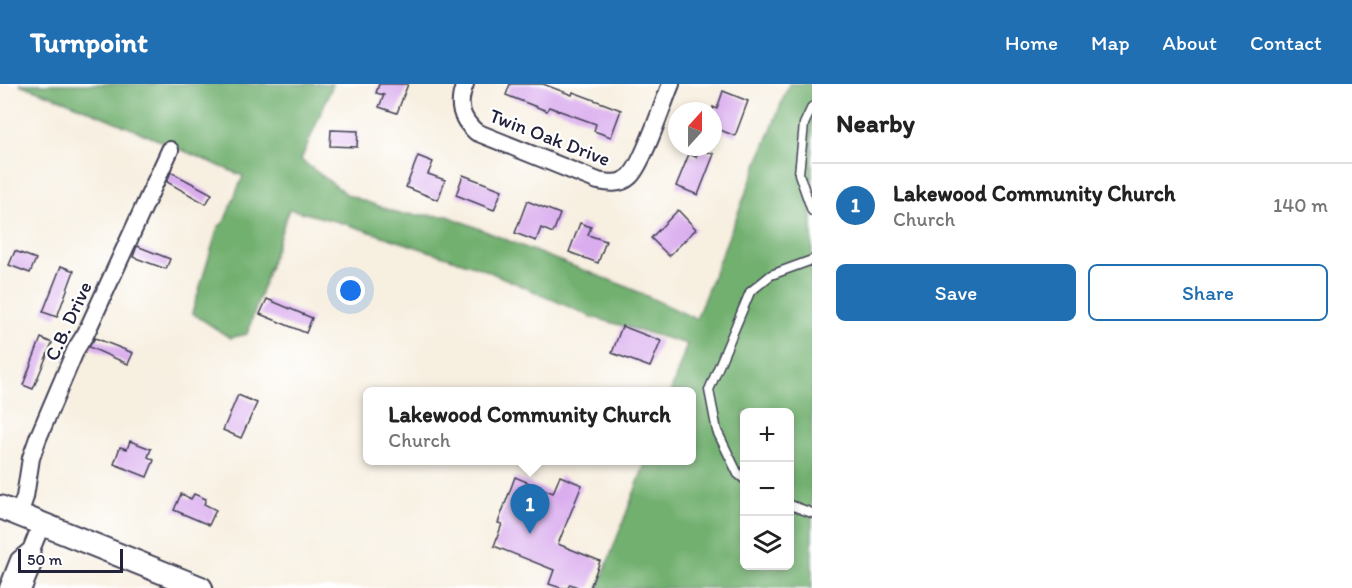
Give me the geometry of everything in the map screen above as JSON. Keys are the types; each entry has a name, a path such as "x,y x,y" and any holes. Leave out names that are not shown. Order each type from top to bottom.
{"street":[{"name":"Twin Oak Drive","path":"465,84 461,106 463,117 476,132 598,181 611,183 628,178 638,166 671,84"},
{"name":"C.B. Drive","path":"9,510 25,497 31,459 38,438 76,349 86,333 170,150"},
{"path":"9,510 201,588"},
{"path":"8,588 19,560 31,550 42,523"},
{"path":"23,588 33,564 31,550"}],"lane":[{"path":"812,107 804,124 799,174 812,211"},
{"path":"740,476 717,431 709,390 750,292 771,274 812,260"},
{"path":"794,507 812,513"}],"green space":[{"path":"19,84 333,84 301,160 348,195 400,214 448,216 625,286 696,319 789,84 812,84 812,588 598,588 644,465 696,465 696,387 672,387 687,344 592,317 483,269 346,224 289,209 247,334 230,338 192,313 218,227 224,222 243,176 66,101"}],"building":[{"path":"379,84 408,84 397,113 379,107 384,95 376,93"},
{"path":"510,84 543,84 572,95 573,92 621,110 611,137 594,131 596,124 549,107 547,111 506,95"},
{"path":"723,91 748,101 735,136 722,131 722,102 719,102"},
{"path":"331,130 358,131 357,147 330,146"},
{"path":"418,156 433,162 428,174 445,180 438,200 406,187"},
{"path":"688,156 713,156 698,195 676,186"},
{"path":"171,172 212,194 206,204 167,182"},
{"path":"463,175 502,190 494,210 456,195"},
{"path":"527,201 560,214 553,233 541,228 536,241 515,233"},
{"path":"678,210 696,229 669,256 651,238"},
{"path":"580,223 591,227 588,235 606,241 598,263 569,252"},
{"path":"137,246 170,259 166,269 133,257"},
{"path":"15,251 36,259 30,273 9,265"},
{"path":"61,266 74,271 57,317 43,312"},
{"path":"267,299 312,318 306,333 260,314"},
{"path":"622,326 661,341 650,367 612,353"},
{"path":"41,338 52,343 33,389 23,385"},
{"path":"95,338 133,353 128,364 89,347"},
{"path":"238,395 257,403 241,438 223,430"},
{"path":"130,441 151,449 148,457 154,460 147,477 114,464 120,447 127,449"},
{"path":"560,476 582,485 558,544 600,561 590,588 580,588 570,584 568,588 561,588 549,584 554,570 494,546 502,524 498,523 515,477 553,493"},
{"path":"181,494 191,499 194,494 206,499 204,504 216,510 209,525 174,510"}],"place":[{"name":"Lakewood Community Church","path":"530,534"}]}
